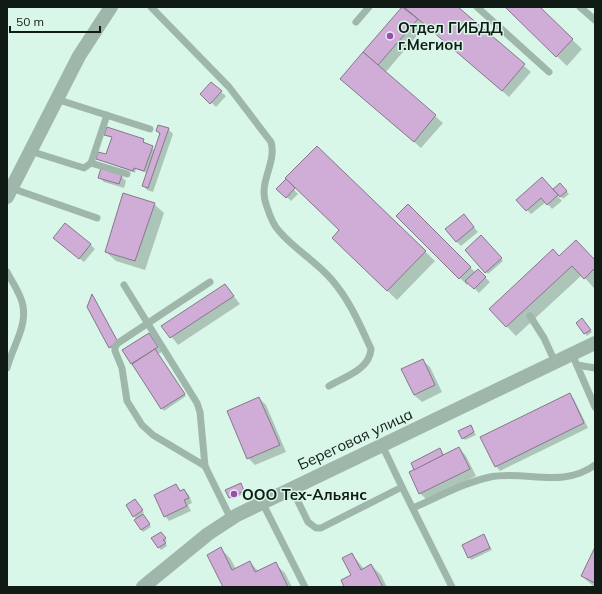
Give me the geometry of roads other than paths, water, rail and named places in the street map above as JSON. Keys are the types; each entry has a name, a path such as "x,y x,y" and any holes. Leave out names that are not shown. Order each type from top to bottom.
{"street":[{"path":"9,192 88,40 111,7"},
{"name":"Береговая улица","path":"143,587 208,534 231,518 291,487 555,362 575,360 595,343"}],"lane":[{"path":"151,7 229,87 271,142 273,149 272,158 264,180 263,190 265,202 273,223 278,231 321,269 342,293 354,313 371,349 371,357 360,368 329,386"},
{"path":"356,22 369,7"},
{"path":"477,7 549,72"},
{"path":"580,7 595,20"},
{"path":"56,99 150,129"},
{"path":"30,151 84,168 91,162 107,115"},
{"path":"91,162 127,174"},
{"path":"9,192 97,218"},
{"path":"7,272 20,296 24,314 23,323 7,368"},
{"path":"205,466 147,431 127,401 122,368 115,347 118,343 210,282"},
{"path":"124,285 197,403 200,412 205,466 231,518"},
{"path":"530,316 544,338 555,362"},
{"path":"575,360 595,368"},
{"path":"575,360 595,407"},
{"path":"382,445 452,587"},
{"path":"413,508 455,489 490,478 510,476 545,479 556,478 577,474 595,465"},
{"path":"291,487 308,522 316,528 320,528 402,487"},
{"path":"262,502 305,587"}],"place":[{"name":"Отдел ГИБДД г.Мегион","path":"390,36"},
{"name":"ООО Тех-Альянс","path":"234,494"}]}
